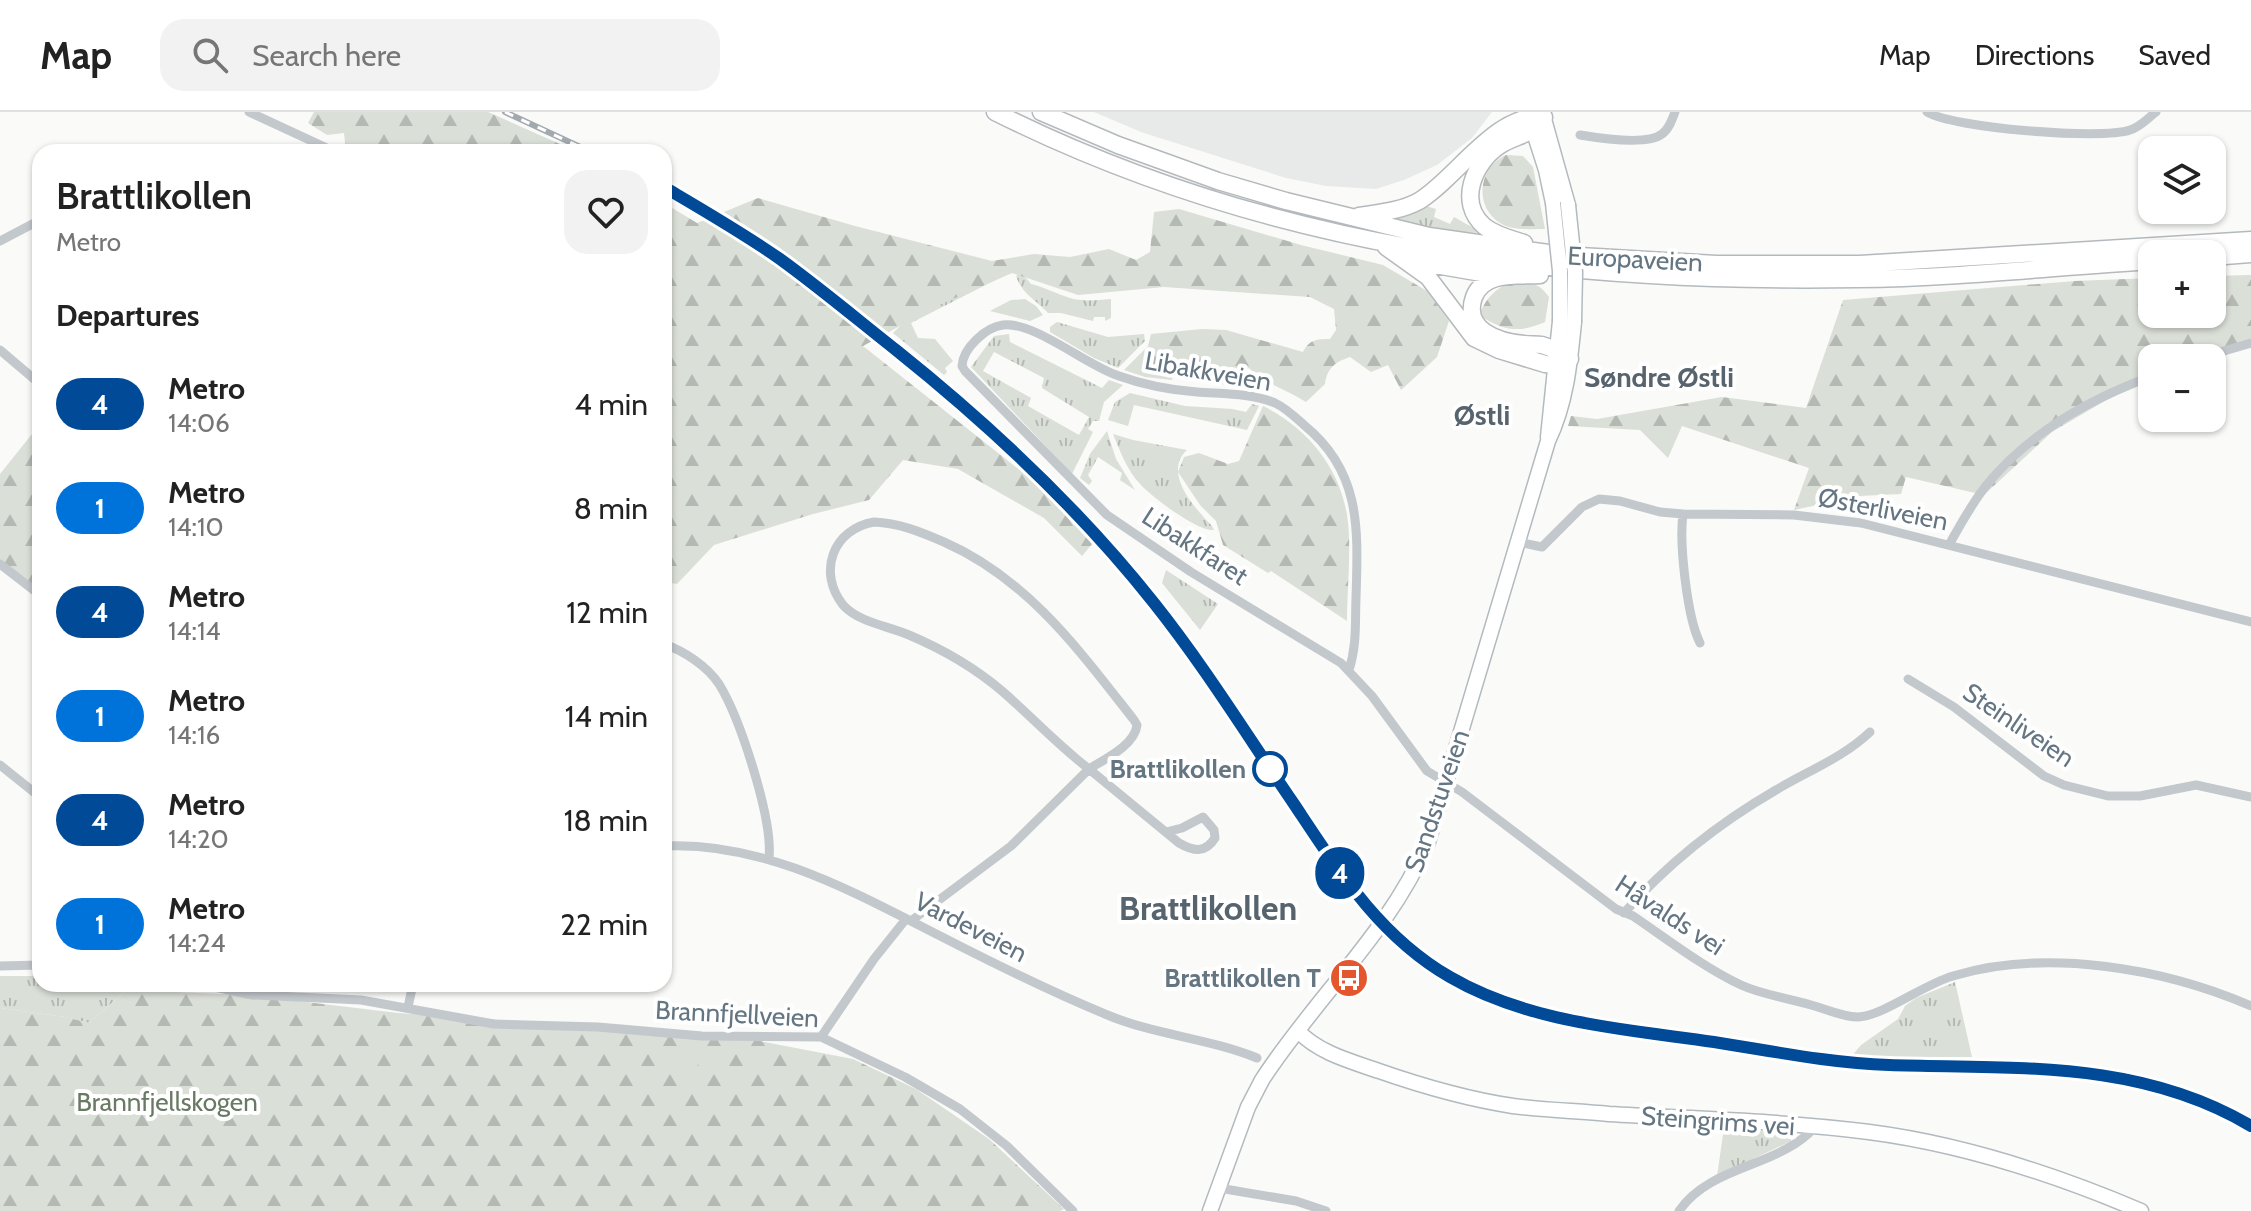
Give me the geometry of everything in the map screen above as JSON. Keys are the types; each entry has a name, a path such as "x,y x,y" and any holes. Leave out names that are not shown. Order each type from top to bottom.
{"highway":[{"name":"Europaveien","path":"995,112 1112,164 1214,200 1332,233 1506,263 1584,272 1716,278 1860,279 2138,262"},
{"name":"Europaveien","path":"1041,112 1118,145 1218,181 1429,236 1563,255 1716,264 1860,264 2251,240"},
{"path":"1353,217 1395,210 1422,199 1504,126 1535,117"},
{"path":"1535,117 1480,164 1472,182 1471,201 1477,217 1486,228 1563,255"},
{"path":"1377,241 1434,284 1474,338 1499,350 1561,358"},
{"path":"2226,256 2251,254"},
{"path":"1406,260 1505,277"},
{"path":"1561,358 1540,344 1525,345 1493,337 1478,326 1472,306 1476,293 1491,280 1584,272"}],"street":[{"path":"249,112 318,144"},
{"path":"1580,135 1631,140 1657,137 1668,127 1675,112"},
{"path":"1927,112 1958,121 2067,133 2131,130 2156,112"},
{"name":"Sandstuveien","path":"1210,1211 1251,1101 1271,1066 1374,935 1408,884 1428,842 1548,441 1558,421 1561,358 1567,321 1560,271 1560,204 1546,170 1535,117"},
{"path":"0,241 32,224"},
{"name":"Libakkveien","path":"992,329 1012,325 1028,330 1096,368 1135,382 1266,400 1284,408 1312,431 1330,450 1344,474 1358,532 1356,642 1349,670"},
{"name":"Libakkfaret","path":"992,329 966,353 962,366 1073,484 1107,515 1191,572 1349,670 1427,771 1446,784"},
{"path":"2226,350 2251,343"},
{"path":"0,350 32,377"},
{"path":"1949,545 1984,488 2026,445 2096,400 2138,382"},
{"name":"Østerliveien","path":"1518,542 1542,547 1582,507 1603,499 1683,514 1826,517 1861,523 2251,622"},
{"path":"1683,514 1688,596 1700,643"},
{"path":"821,1037 874,959 908,920 1011,846 1089,769 1124,745 1136,732 1137,725 1055,621 1023,591 989,566 957,547 915,529 874,522 854,528 835,548 829,573 835,591 847,609 930,644 978,673 1089,769 1166,832 1192,851 1206,848 1215,838 1214,830 1203,817 1166,832"},
{"path":"0,564 32,589"},
{"path":"672,647 709,672 735,715 768,823 769,858"},
{"name":"Steinliveien","path":"1908,679 1954,707 2044,776 2064,785 2108,796 2140,796 2196,785 2251,797"},
{"path":"1624,913 1665,870 1706,836 1754,803 1846,751 1870,732"},
{"path":"0,765 32,791"},
{"name":"Håvalds vei","path":"1446,784 1462,792 1624,913 1716,971 1749,988 1857,1017 1869,1016 1926,985 1953,976 2017,963 2122,969 2185,983 2251,1006"},
{"name":"Vardeveien","path":"672,846 714,847 769,858 908,920 1029,981 1129,1024 1257,1058"},
{"path":"0,966 32,965"},
{"name":"Brannfjellveien","path":"238,992 361,1000 482,1022 530,1027 598,1027 702,1036 821,1037 905,1077 960,1109 1007,1146 1073,1211"},
{"path":"408,1007 411,992"},
{"name":"Steingrims vei","path":"1298,1031 1317,1047 1357,1063 1421,1085 1487,1101 1547,1110 1815,1127 1911,1139 1980,1155 2084,1187 2141,1211"},
{"path":"1679,1211 1704,1188 1793,1146 1815,1127"},
{"path":"1219,1188 1296,1201 1326,1211"}],"shaded area":[{"path":"1094,112 1492,112 1472,138 1437,165 1376,189 1326,186 1286,178 1141,132"}],"green space":[{"path":"314,112 488,112 560,144 345,144 344,133 327,135 308,123"},
{"path":"1506,155 1523,156 1533,167 1545,229 1505,226 1491,216 1486,207 1483,197 1485,177 1490,168"},
{"path":"758,198 992,261 1034,254 1070,257 1109,249 1136,260 1150,252 1154,212 1179,209 1301,245 1383,265 1427,291 1449,321 1437,357 1401,390 1388,365 1371,372 1350,357 1333,366 1325,384 1306,402 1249,368 1233,371 1237,386 1206,382 1206,375 1173,373 1172,380 1145,377 1124,370 1148,346 1151,334 1226,330 1303,352 1314,341 1330,339 1336,330 1334,309 1310,297 1164,287 1078,295 1012,273 937,306 863,346 1026,475 1093,543 1082,556 1044,518 958,469 903,460 869,500 714,545 677,584 672,583 672,208 697,223"},
{"path":"1423,205 1436,209 1434,217 1450,224 1454,217 1482,233 1450,232 1386,220"},
{"path":"1015,270 911,323 918,338 935,339 953,361 945,368 947,372 944,375 893,333 908,318"},
{"path":"1022,273 1031,284 1070,298 1111,299 1111,318 1105,321 1105,317 1094,317 1093,321 1048,313 1022,288 1016,276"},
{"path":"2251,275 2251,345 2226,352 2226,344 2138,344 2138,384 2052,432 1984,495 1906,477 1901,494 1858,496 1794,510 1809,468 1682,426 1668,458 1640,430 1568,426 1571,416 1597,419 1722,397 1806,408 1843,300 2138,279 2138,328 2226,328 2226,276"},
{"path":"1510,282 1532,284 1545,292 1549,297 1545,322 1514,329 1484,318 1481,311 1486,302"},
{"path":"1025,299 1043,315 1030,321 990,311 1011,300"},
{"path":"1057,322 1108,337 1144,334 1145,341 1118,368 1050,332 1050,327"},
{"path":"1009,334 1010,342 1102,388 1109,380 1123,385 1104,402 1099,421 1093,421 1088,429 1093,432 1072,474 971,367 994,336","holes":["994,352 1044,378 1042,388 1089,417 1079,435 1028,406 1031,398 983,371"]},
{"path":"1130,393 1185,406 1246,412 1252,404 1259,406 1247,430 1134,405 1128,426 1108,420 1115,402"},
{"path":"1263,406 1306,437 1337,480 1348,527 1347,621 1271,571 1268,573 1223,545 1216,521 1200,505 1178,472 1184,457 1199,453 1228,464 1239,461"},
{"path":"1107,431 1116,459 1135,490 1120,480 1122,473 1098,457 1088,475 1092,481 1089,485 1080,478 1090,454"},
{"path":"32,434 32,594 0,568 0,474"},
{"path":"1113,434 1187,450 1178,466 1181,483 1190,500 1214,530 1187,520 1146,490 1135,479"},
{"path":"1166,570 1218,604 1200,630 1162,583"},
{"path":"0,976 32,976 32,992 125,992 89,1023 0,1008"},
{"path":"1955,982 1972,1057 1851,1057 1861,1045 1898,1019 1905,1006 1916,998"},
{"name":"Brannfjellskogen","path":"125,992 175,992 247,995 398,1013 729,1035 853,1059 916,1089 989,1139 1064,1209 0,1211 0,1008 89,1023"},
{"path":"666,1047 699,1051 697,1075 663,1071"},
{"path":"1724,1128 1791,1132 1791,1141 1717,1176"}],"railway":[{"path":"505,112 574,144"},
{"path":"672,192 760,245 813,284 966,408 1055,490 1118,558 1173,627 1343,878 1381,922 1420,956 1460,982 1546,1014 1792,1056 1862,1064 2027,1069 2118,1078 2163,1088 2208,1104 2251,1126"}],"metro line":[{"name":"4","path":"672,192 760,245 813,284 947,392 1044,478 1118,558 1173,627 1358,897 1402,943 1443,973 1517,1007 1589,1023 1838,1061 1884,1065 2029,1067 2128,1079 2197,1100 2251,1126"}],"place":[{"name":"Brattlikollen","path":"1270,769"},
{"name":"Brattlikollen T","path":"1349,978"}],"district":[{"name":"Søndre Østli","path":"1659,377"},
{"name":"Østli","path":"1482,415"},
{"name":"Brattlikollen","path":"1208,908"}]}
